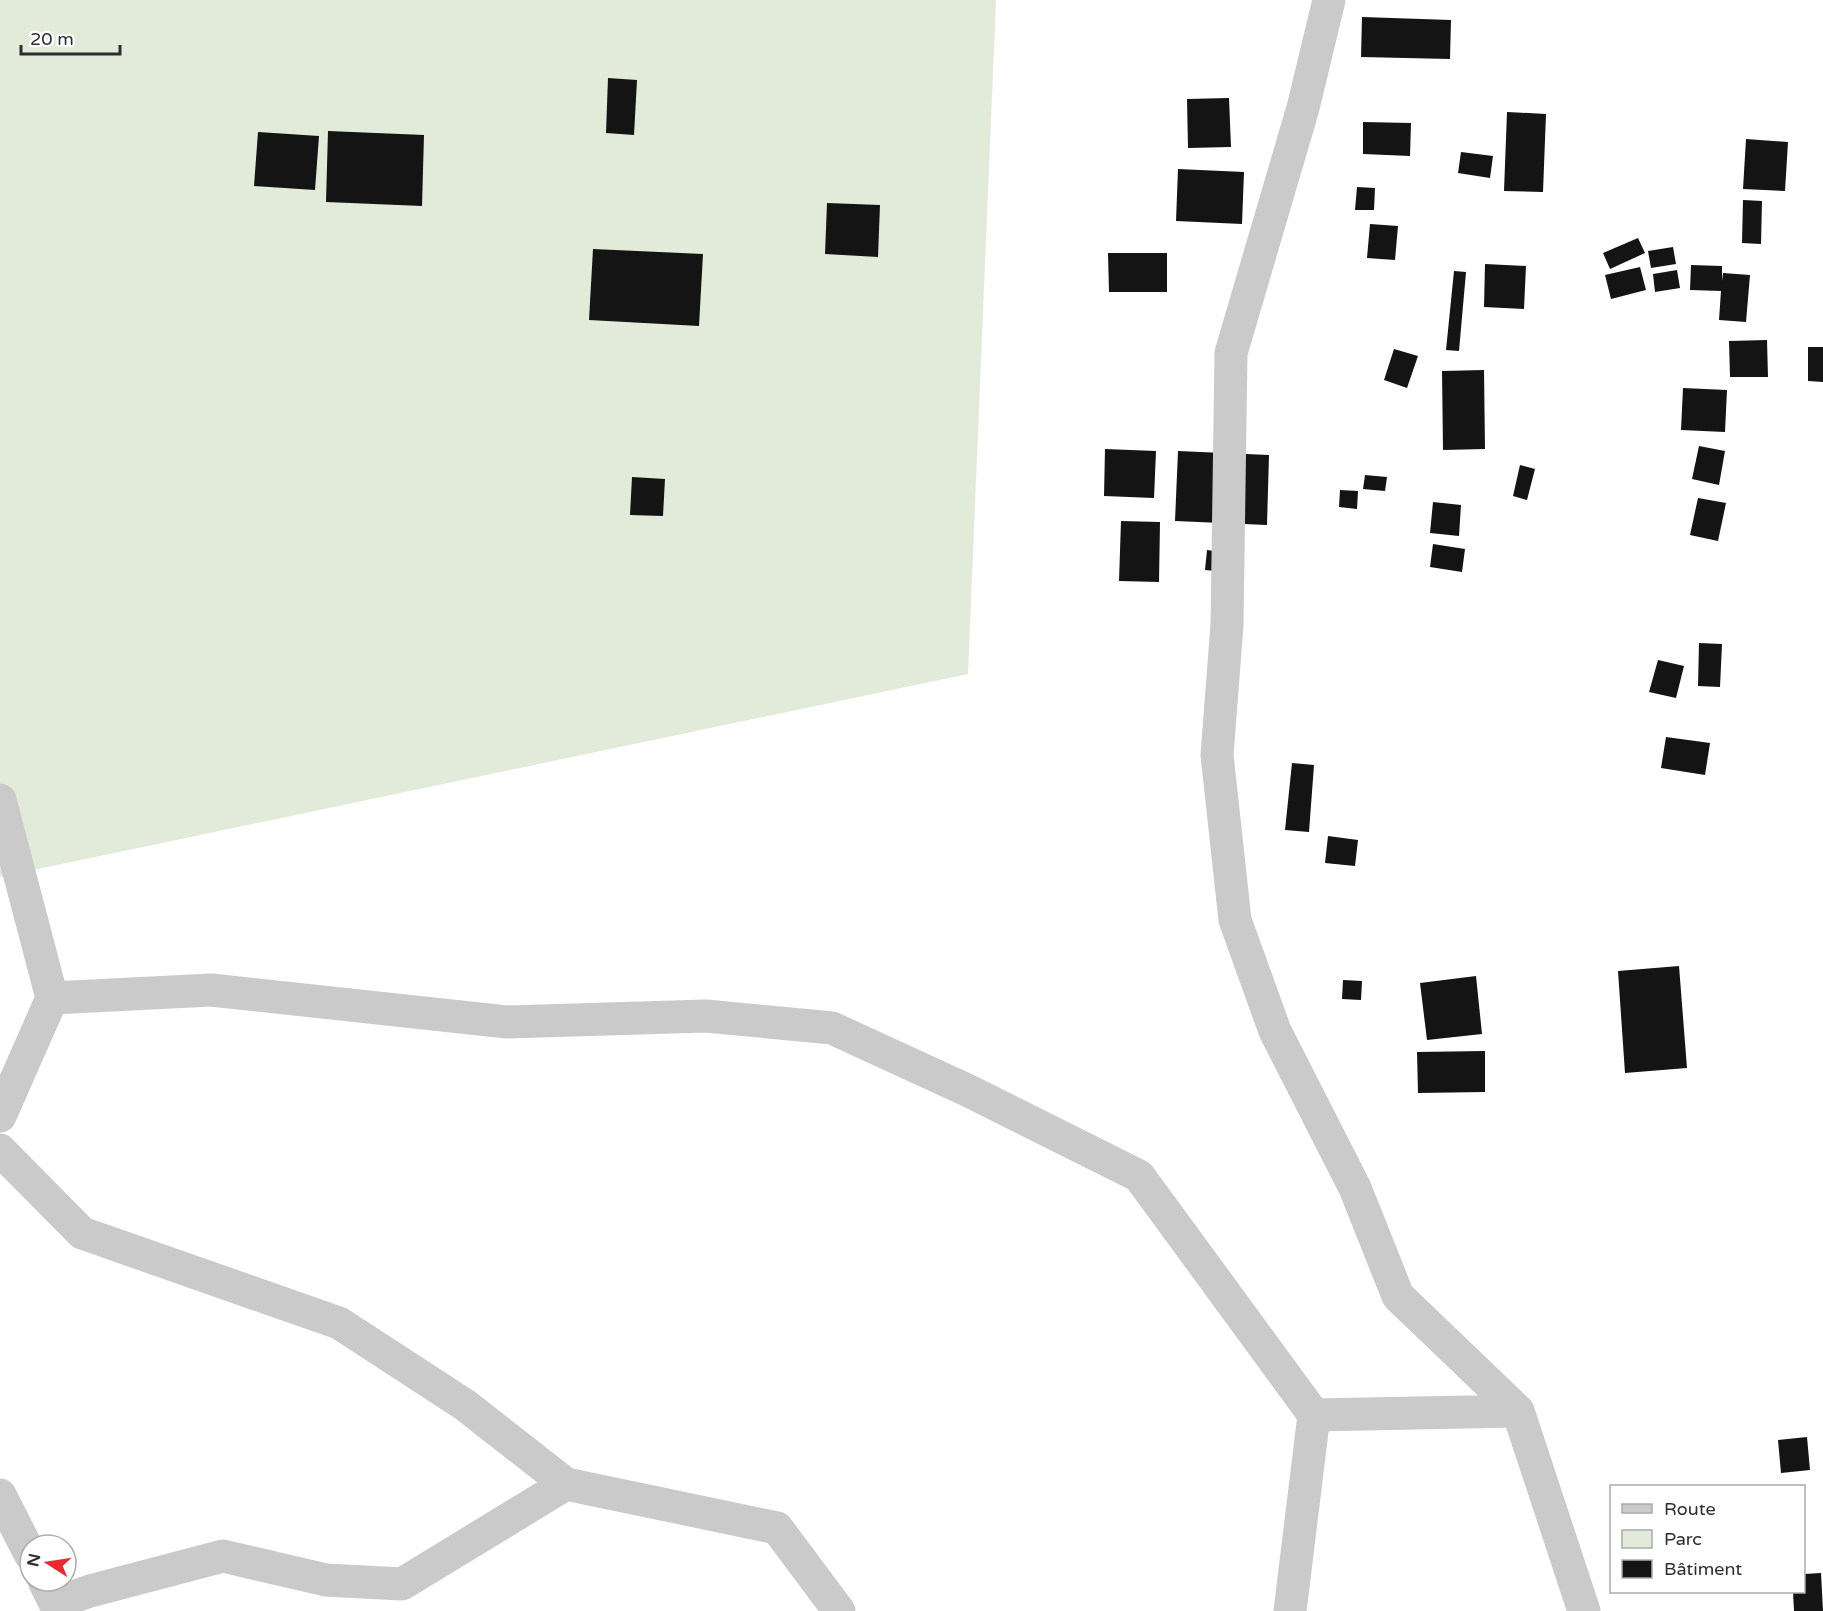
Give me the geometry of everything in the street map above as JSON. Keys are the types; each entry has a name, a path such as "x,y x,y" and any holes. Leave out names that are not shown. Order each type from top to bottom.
{"street":[{"path":"1329,0 1304,108 1231,352 1227,625 1217,755 1235,920 1275,1031 1355,1188 1398,1296 1518,1411 1584,1611"},
{"path":"0,800 52,998 0,1116"},
{"path":"52,998 211,990 507,1022 706,1016 832,1028 969,1091 1140,1176 1314,1415 1290,1611"},
{"path":"0,1150 82,1233 339,1323 465,1405 566,1484 777,1528 839,1611"},
{"path":"1314,1415 1518,1411"},
{"path":"52,1598 90,1591 223,1556 326,1581 402,1584 566,1484"},
{"path":"0,1495 19,1533"}],"green space":[{"path":"0,0 996,0 968,674 0,877"}],"building":[{"path":"1362,17 1451,20 1450,59 1361,57"},
{"path":"608,78 637,80 634,135 606,133"},
{"path":"1229,98 1231,147 1188,148 1187,99"},
{"path":"1507,112 1546,114 1543,192 1504,191"},
{"path":"1363,122 1411,123 1410,156 1363,154"},
{"path":"328,131 424,135 422,206 326,202"},
{"path":"258,132 319,136 315,190 254,186"},
{"path":"1746,139 1788,142 1785,191 1743,189"},
{"path":"1461,152 1493,156 1490,178 1458,173"},
{"path":"1178,169 1244,172 1242,224 1176,221"},
{"path":"1357,187 1375,188 1374,210 1355,210"},
{"path":"1743,200 1762,201 1761,244 1742,243"},
{"path":"827,203 880,205 878,257 825,254"},
{"path":"1370,224 1398,226 1395,260 1367,258"},
{"path":"1638,238 1645,253 1610,269 1603,253"},
{"path":"1673,247 1676,264 1651,268 1648,251"},
{"path":"593,249 703,254 699,326 589,320"},
{"path":"1108,253 1167,253 1167,292 1109,292"},
{"path":"1485,264 1526,266 1524,309 1484,307"},
{"path":"1691,265 1722,266 1722,281 1723,273 1750,275 1746,322 1719,320 1721,291 1690,290"},
{"path":"1640,267 1646,290 1611,299 1605,275"},
{"path":"1677,270 1680,288 1655,292 1653,274"},
{"path":"1454,271 1466,272 1459,351 1446,350"},
{"path":"1767,340 1768,377 1730,377 1729,341"},
{"path":"1808,347 1823,347 1823,382 1808,381"},
{"path":"1394,349 1418,356 1407,388 1384,380"},
{"path":"1484,370 1485,449 1443,450 1442,371"},
{"path":"1683,388 1727,390 1725,432 1681,430"},
{"path":"1699,446 1725,451 1719,485 1692,479"},
{"path":"1105,449 1156,451 1154,498 1104,496"},
{"path":"1178,451 1269,455 1267,525 1175,521"},
{"path":"1520,465 1535,469 1527,500 1513,496"},
{"path":"1365,475 1387,477 1385,491 1363,489"},
{"path":"632,477 665,479 663,516 630,515"},
{"path":"1340,490 1358,491 1357,509 1339,507"},
{"path":"1698,498 1726,503 1718,541 1690,535"},
{"path":"1433,502 1461,505 1459,536 1430,533"},
{"path":"1121,521 1160,522 1159,582 1119,581"},
{"path":"1433,544 1465,549 1462,572 1430,567"},
{"path":"1207,550 1236,554 1234,573 1205,570"},
{"path":"1699,643 1722,644 1720,687 1698,686"},
{"path":"1658,660 1684,666 1676,698 1649,692"},
{"path":"1666,737 1710,743 1705,775 1661,768"},
{"path":"1292,763 1314,765 1309,832 1285,830"},
{"path":"1328,836 1358,840 1355,866 1325,863"},
{"path":"1679,966 1687,1068 1625,1073 1618,971"},
{"path":"1476,976 1482,1034 1427,1040 1420,983"},
{"path":"1343,980 1362,981 1361,1000 1342,999"},
{"path":"1485,1051 1485,1092 1418,1093 1417,1052"},
{"path":"1807,1437 1810,1470 1781,1473 1778,1440"},
{"path":"1821,1573 1823,1611 1794,1611 1793,1593 1805,1593 1805,1574"}]}
